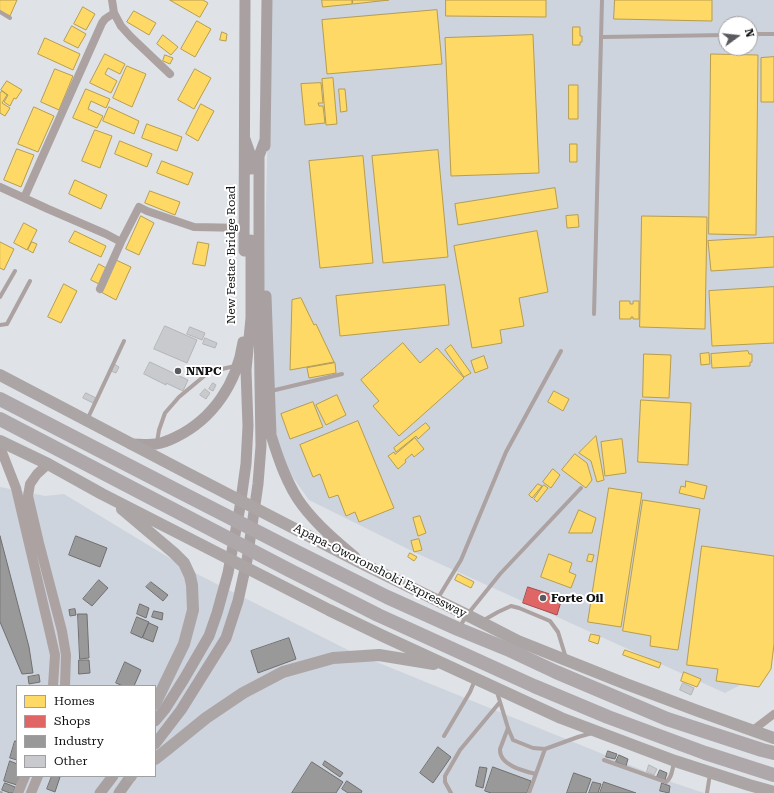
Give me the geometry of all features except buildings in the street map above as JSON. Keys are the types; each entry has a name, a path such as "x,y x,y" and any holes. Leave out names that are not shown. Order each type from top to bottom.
{"highway":[{"name":"Apapa-Oworonshoki Expressway","path":"0,399 387,597 556,672 667,718 774,753"},
{"path":"0,419 378,615 534,686 608,717 705,754 774,775"}],"main road":[{"name":"New Festac Bridge Road","path":"130,444 157,444 168,441 187,432 205,417 220,401 230,383 242,368 241,352 245,313 245,0"},
{"path":"267,0 265,140 266,274 271,435 277,455 289,483 302,504 320,526 361,563"},
{"path":"156,720 165,709 184,679 209,636 228,573 240,507 246,464 248,426 242,368 251,318 251,156 245,139"},
{"path":"156,743 180,710 226,638 238,601 247,560 262,446 259,318 258,156 265,140"},
{"name":"Apapa-Oworonshoki Expressway","path":"0,375 361,563 518,641 698,711 774,738"},
{"path":"0,441 48,464 102,494 329,610 561,718 675,761 774,792"},
{"path":"102,494 174,553 184,563 190,576 192,585 193,610 184,644 156,702"},
{"path":"156,758 206,718 243,693 283,672 333,658 379,654 450,667"},
{"path":"100,793 112,777"},
{"path":"119,793 130,777"}],"street":[{"path":"112,0 114,13 121,26 170,74"},
{"path":"24,198 102,23 114,13"},
{"path":"0,187 121,242"},
{"path":"100,289 121,242 139,207 194,227 244,228"},
{"path":"0,447 16,488 50,633 54,655 53,685"},
{"path":"48,464 37,474 30,484 28,496 62,631 66,655 65,685"},
{"path":"753,730 774,714"},
{"path":"18,793 25,777"},
{"path":"31,793 38,777"}],"lane":[{"path":"594,314 602,0"},
{"path":"0,12 10,18"},
{"path":"758,34 774,34"},
{"path":"602,37 718,35"},
{"path":"0,297 15,271"},
{"path":"0,325 7,324 30,282"},
{"path":"87,421 124,341"},
{"path":"437,600 461,560 506,452 561,351"},
{"path":"157,444 159,430 165,413 179,397 209,372 242,368"},
{"path":"269,392 342,374"},
{"path":"458,629 467,615 500,574 581,488"},
{"path":"481,622 511,606 550,621 558,632 566,660"},
{"path":"444,736 470,692 476,678"},
{"path":"496,688 513,740 533,748 545,748 578,736 598,732"},
{"path":"451,793 445,782 445,776 460,750 500,702"},
{"path":"508,728 500,749 500,753 504,761 536,774"},
{"path":"529,793 545,748"},
{"path":"604,760 666,782 671,777 675,761"},
{"path":"707,793 710,772"}],"shaded area":[{"path":"271,0 774,0 774,652 753,678 725,693 416,553 309,500 282,462 262,365"},
{"path":"0,487 45,496 64,494 191,571 352,652 674,783 704,793 0,793"}],"place":[{"name":"NNPC","path":"178,371"},
{"name":"Forte Oil","path":"543,598"}]}
